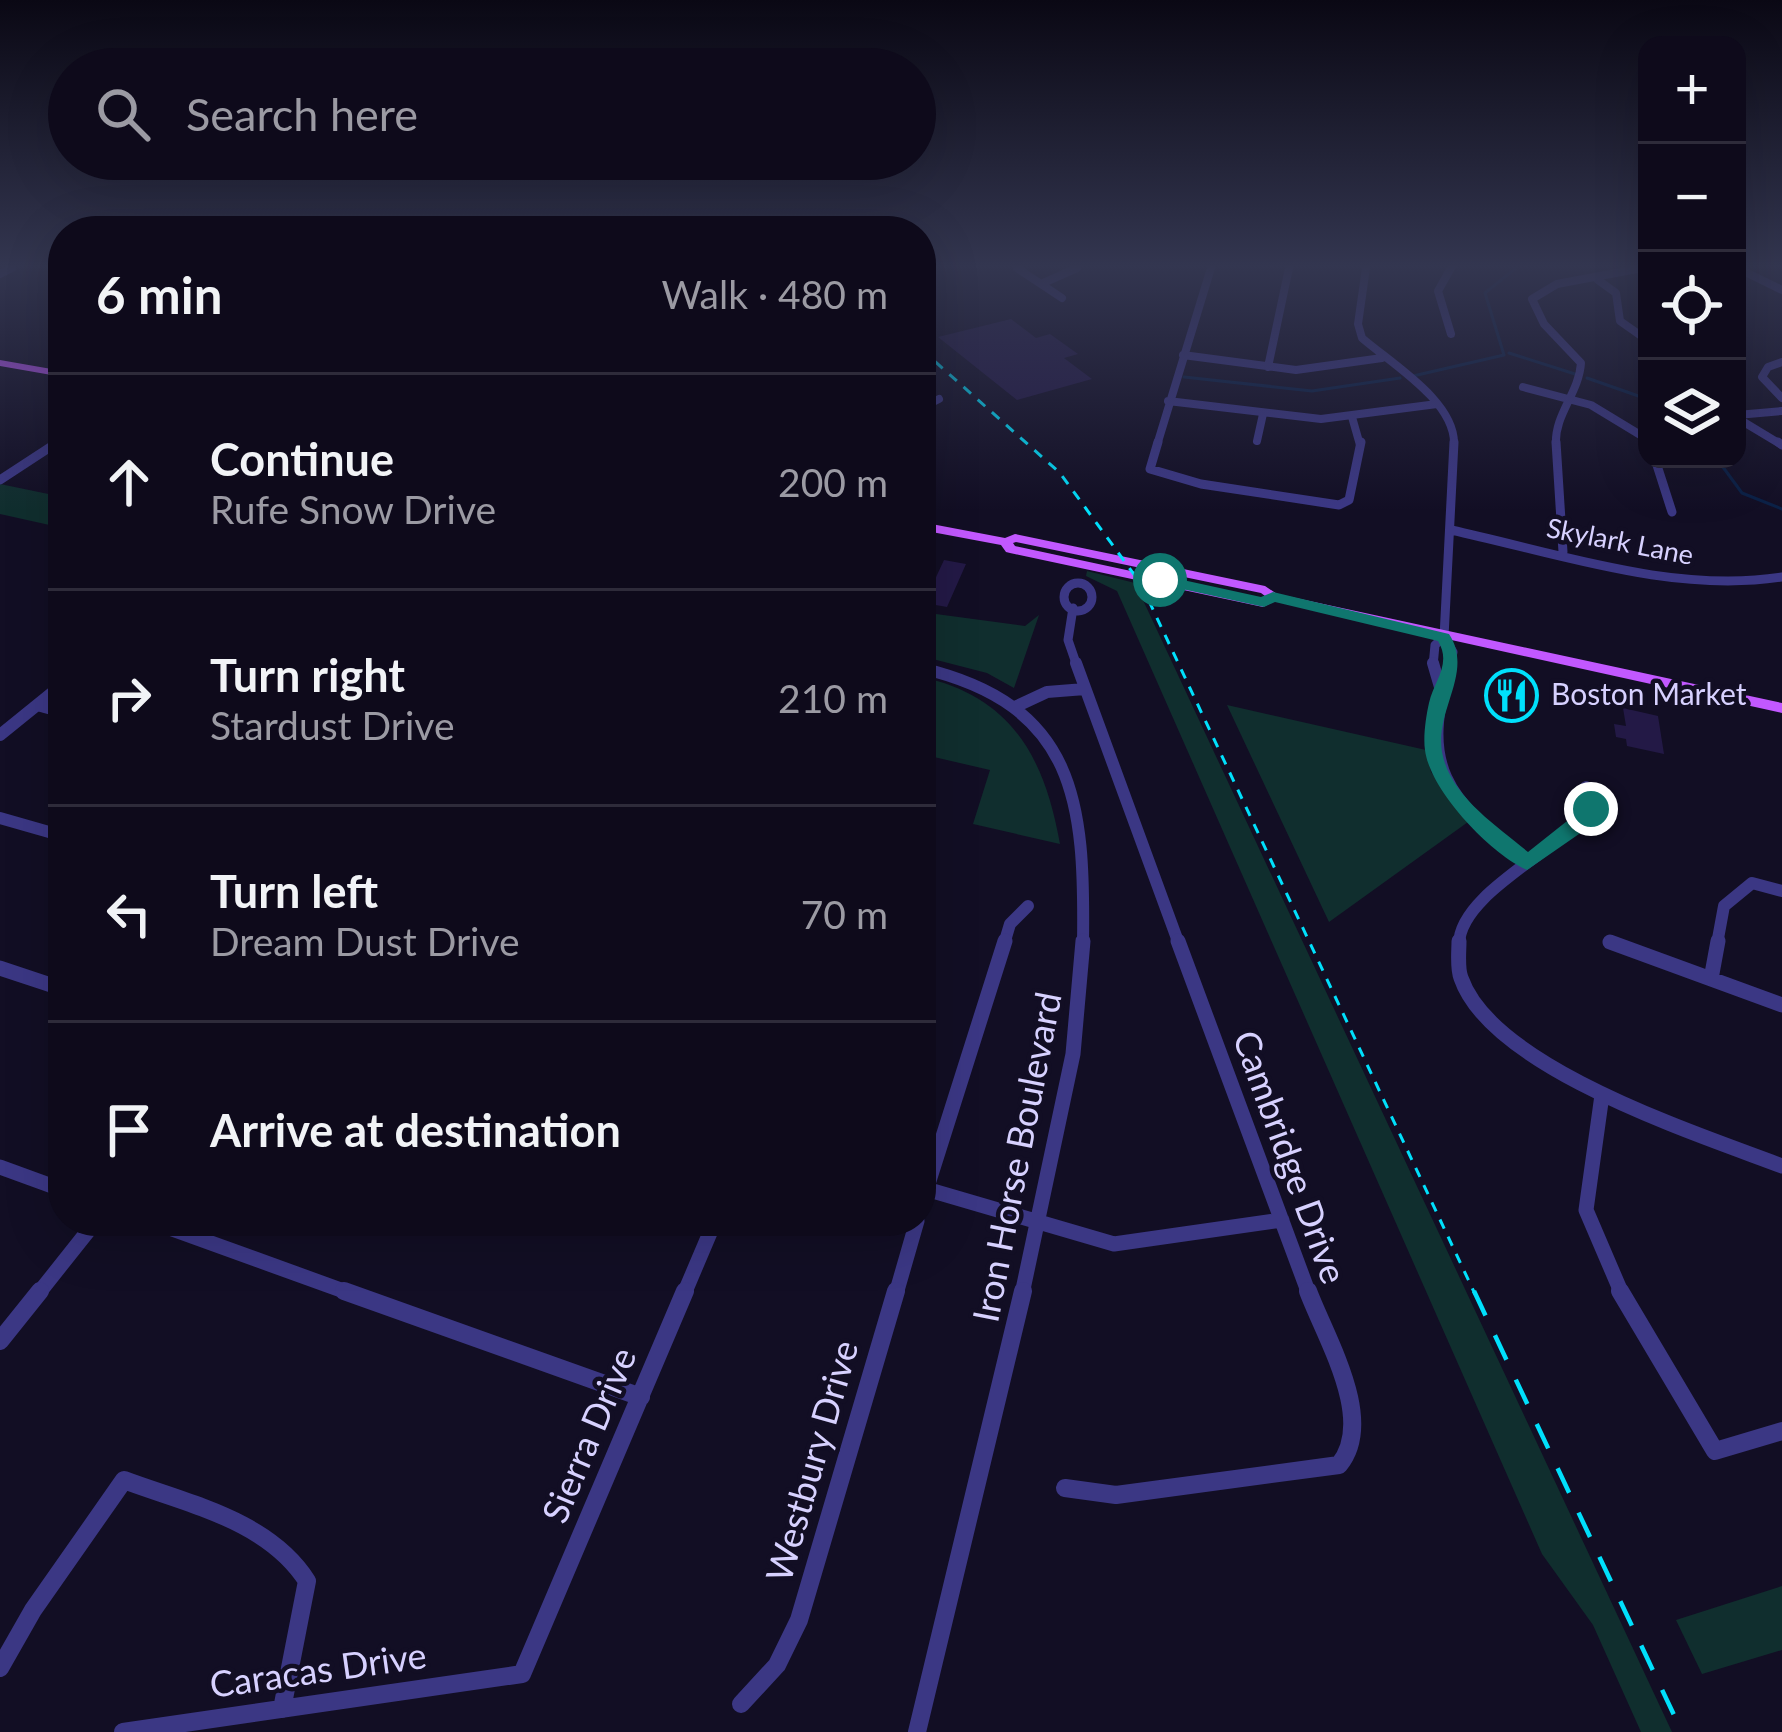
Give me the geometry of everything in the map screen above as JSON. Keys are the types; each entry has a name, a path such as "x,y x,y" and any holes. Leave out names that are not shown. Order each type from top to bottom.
{"main road":[{"path":"0,363 48,371"},
{"path":"936,529 1264,603 1273,597 1444,638 1782,708"}],"street":[{"path":"1185,349 1150,457 1150,469 1156,474 1327,506 1349,500 1362,439 1352,417"},
{"path":"1268,367 1272,349"},
{"path":"1374,349 1438,404 1455,429 1444,638 1453,652 1433,728 1438,770 1475,821 1527,862"},
{"path":"1563,552 1556,429 1580,380 1581,363 1568,349"},
{"path":"1183,356 1305,370 1382,358"},
{"path":"1782,362 1762,372 1763,382 1782,398"},
{"path":"1523,387 1569,397 1638,432"},
{"path":"1168,401 1262,414 1352,417 1438,404"},
{"path":"1746,416 1782,411"},
{"path":"1258,440 1262,414"},
{"path":"1746,423 1782,445"},
{"path":"2,477 48,449"},
{"path":"1658,468 1672,512"},
{"name":"Skylark Lane","path":"1451,530 1702,580 1750,584 1782,578"},
{"name":"Cambridge Drive","path":"1065,1488 1116,1495 1339,1465 1353,1448 1354,1415 1084,689 1068,640 1073,608"},
{"path":"1441,687 1432,672 1435,645 1444,638"},
{"name":"Iron Horse Boulevard","path":"917,1732 1039,1222 1081,998 1084,889 1080,840 1054,749 1017,706 973,682 936,672"},
{"path":"1017,706 1047,692 1084,689"},
{"path":"0,735 48,696"},
{"path":"37,705 48,708"},
{"path":"1586,787 1591,809 1585,820 1527,862 1460,933 1457,963 1473,1001 1503,1038 1602,1094 1782,1166"},
{"path":"0,818 48,832"},
{"path":"1711,979 1724,907 1752,883 1782,891"},
{"path":"936,1159 1010,924 1028,905"},
{"path":"1610,942 1782,1005"},
{"path":"0,968 48,984"},
{"path":"1602,1094 1586,1210 1609,1272 1715,1450 1782,1431"},
{"path":"0,1167 48,1185"},
{"path":"936,1200 1114,1244 1282,1220"},
{"path":"0,1341 84,1236"},
{"path":"192,1236 641,1397"},
{"name":"Sierra Drive","path":"522,1674 709,1236"},
{"name":"Westbury Drive","path":"741,1704 777,1666 799,1620 912,1236"},
{"path":"0,1667 70,1552 124,1480 280,1543 300,1565 307,1581 282,1709"},
{"name":"Caracas Drive","path":"124,1732 522,1674"}],"green space":[{"path":"0,484 48,494 48,525 0,514"},
{"path":"1087,571 1135,583 1672,1732 1641,1732 1593,1625 1542,1554 1117,591 1086,576"},
{"path":"936,614 1025,626 1039,615 1014,688 987,673 936,660"},
{"path":"936,681 979,699 1019,736 1045,785 1060,844 973,824 990,770 936,757"},
{"path":"1227,705 1426,750 1431,772 1468,822 1329,922"},
{"path":"1782,1586 1782,1650 1702,1674 1676,1620"}],"building":[{"path":"953,349 1071,349 1078,354 1064,358 1092,379 1017,400"},
{"path":"944,560 966,564 947,607 936,605 936,577"},
{"path":"1623,708 1658,716 1664,754 1627,746 1626,739 1616,737 1614,724 1626,726"}],"waterway":[{"path":"1413,376 1504,355 1502,349"},
{"path":"1509,353 1575,374"},
{"path":"1184,377 1312,391 1400,378"},
{"path":"1587,378 1638,396"},
{"path":"1724,468 1742,493 1782,509"}],"railway":[{"path":"936,362 1060,473 1141,584 1475,1294"},
{"path":"1474,1291 1682,1732"}],"place":[{"name":"Boston Market","path":"1512,695"}],"route":[{"path":"1160,580 1264,603 1273,597 1444,638 1453,652 1450,676 1438,700 1433,753 1460,806 1527,862 1585,820 1591,809"}]}
